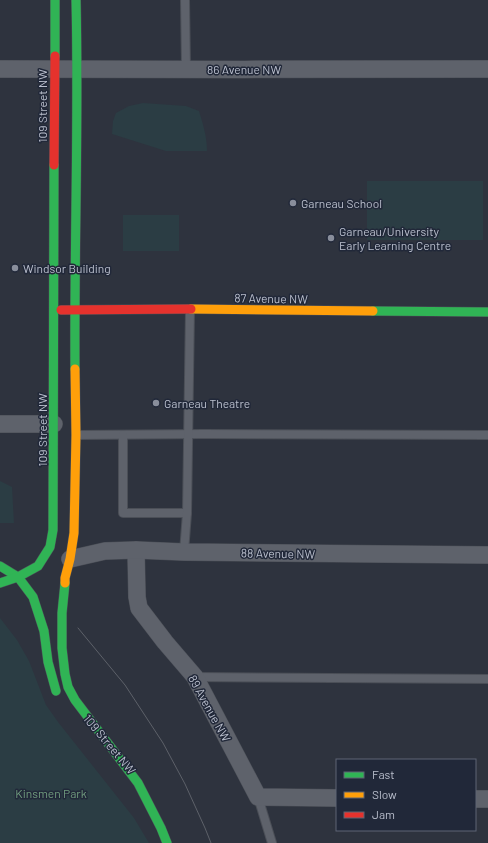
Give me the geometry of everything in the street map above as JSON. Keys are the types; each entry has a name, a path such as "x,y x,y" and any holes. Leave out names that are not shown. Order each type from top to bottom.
{"main road":[{"name":"109 Street NW","path":"0,583 18,577 38,566 50,547 53,530 55,0"},
{"name":"109 Street NW","path":"76,0 76,435 74,533 65,578 62,613 62,648 68,687 75,700 138,782 167,843"},
{"name":"87 Avenue NW","path":"54,310 190,309 488,312"},
{"path":"0,566 18,577 33,598 44,631 48,662 55,688 62,702"},
{"name":"109 Street NW","path":"126,783 148,802"}],"street":[{"name":"86 Avenue NW","path":"0,69 488,69"},
{"path":"0,424 54,424"},
{"name":"88 Avenue NW","path":"70,559 105,551 136,550 184,552 488,555"},
{"name":"89 Avenue NW","path":"136,550 137,597 139,608 194,677 258,797"},
{"path":"258,797 336,798"},
{"path":"476,798 488,799"}],"lane":[{"path":"185,0 186,69"},
{"path":"184,552 187,513 190,309"},
{"path":"76,435 488,435"},
{"path":"122,435 123,513 187,513"},
{"path":"194,677 488,678"},
{"path":"258,797 272,843"}],"green space":[{"path":"143,103 186,106 199,111 206,136 207,151 166,151 112,134 113,121 116,113 129,106"},
{"path":"367,181 483,181 483,240 367,240"},
{"path":"123,215 179,215 179,251 123,251"},
{"path":"0,481 12,487 14,523 0,523"},
{"name":"Kinsmen Park","path":"0,618 17,640 29,661 46,705 134,818 149,843 0,843"}],"tram line":[{"path":"78,628 125,685 163,743 185,784 211,843"}],"traffic: fast":[{"path":"55,0 55,56"},
{"path":"75,369 77,92 76,0"},
{"path":"0,583 18,577 38,566 50,547 53,530 54,165"},
{"path":"373,311 488,312"},
{"path":"0,566 18,577 33,597 44,631 48,662 56,691"},
{"path":"65,583 62,613 62,648 68,687 75,700 138,783 167,843"}],"traffic: slow":[{"path":"191,309 373,311"},
{"path":"65,583 74,533 76,435 75,369"}],"traffic: jam":[{"path":"54,165 55,56"},
{"path":"61,310 191,309"}],"place":[{"name":"Garneau School","path":"293,203"},
{"name":"Garneau/University Early Learning Centre","path":"331,238"},
{"name":"Windsor Building","path":"15,268"},
{"name":"Garneau Theatre","path":"156,403"}]}
